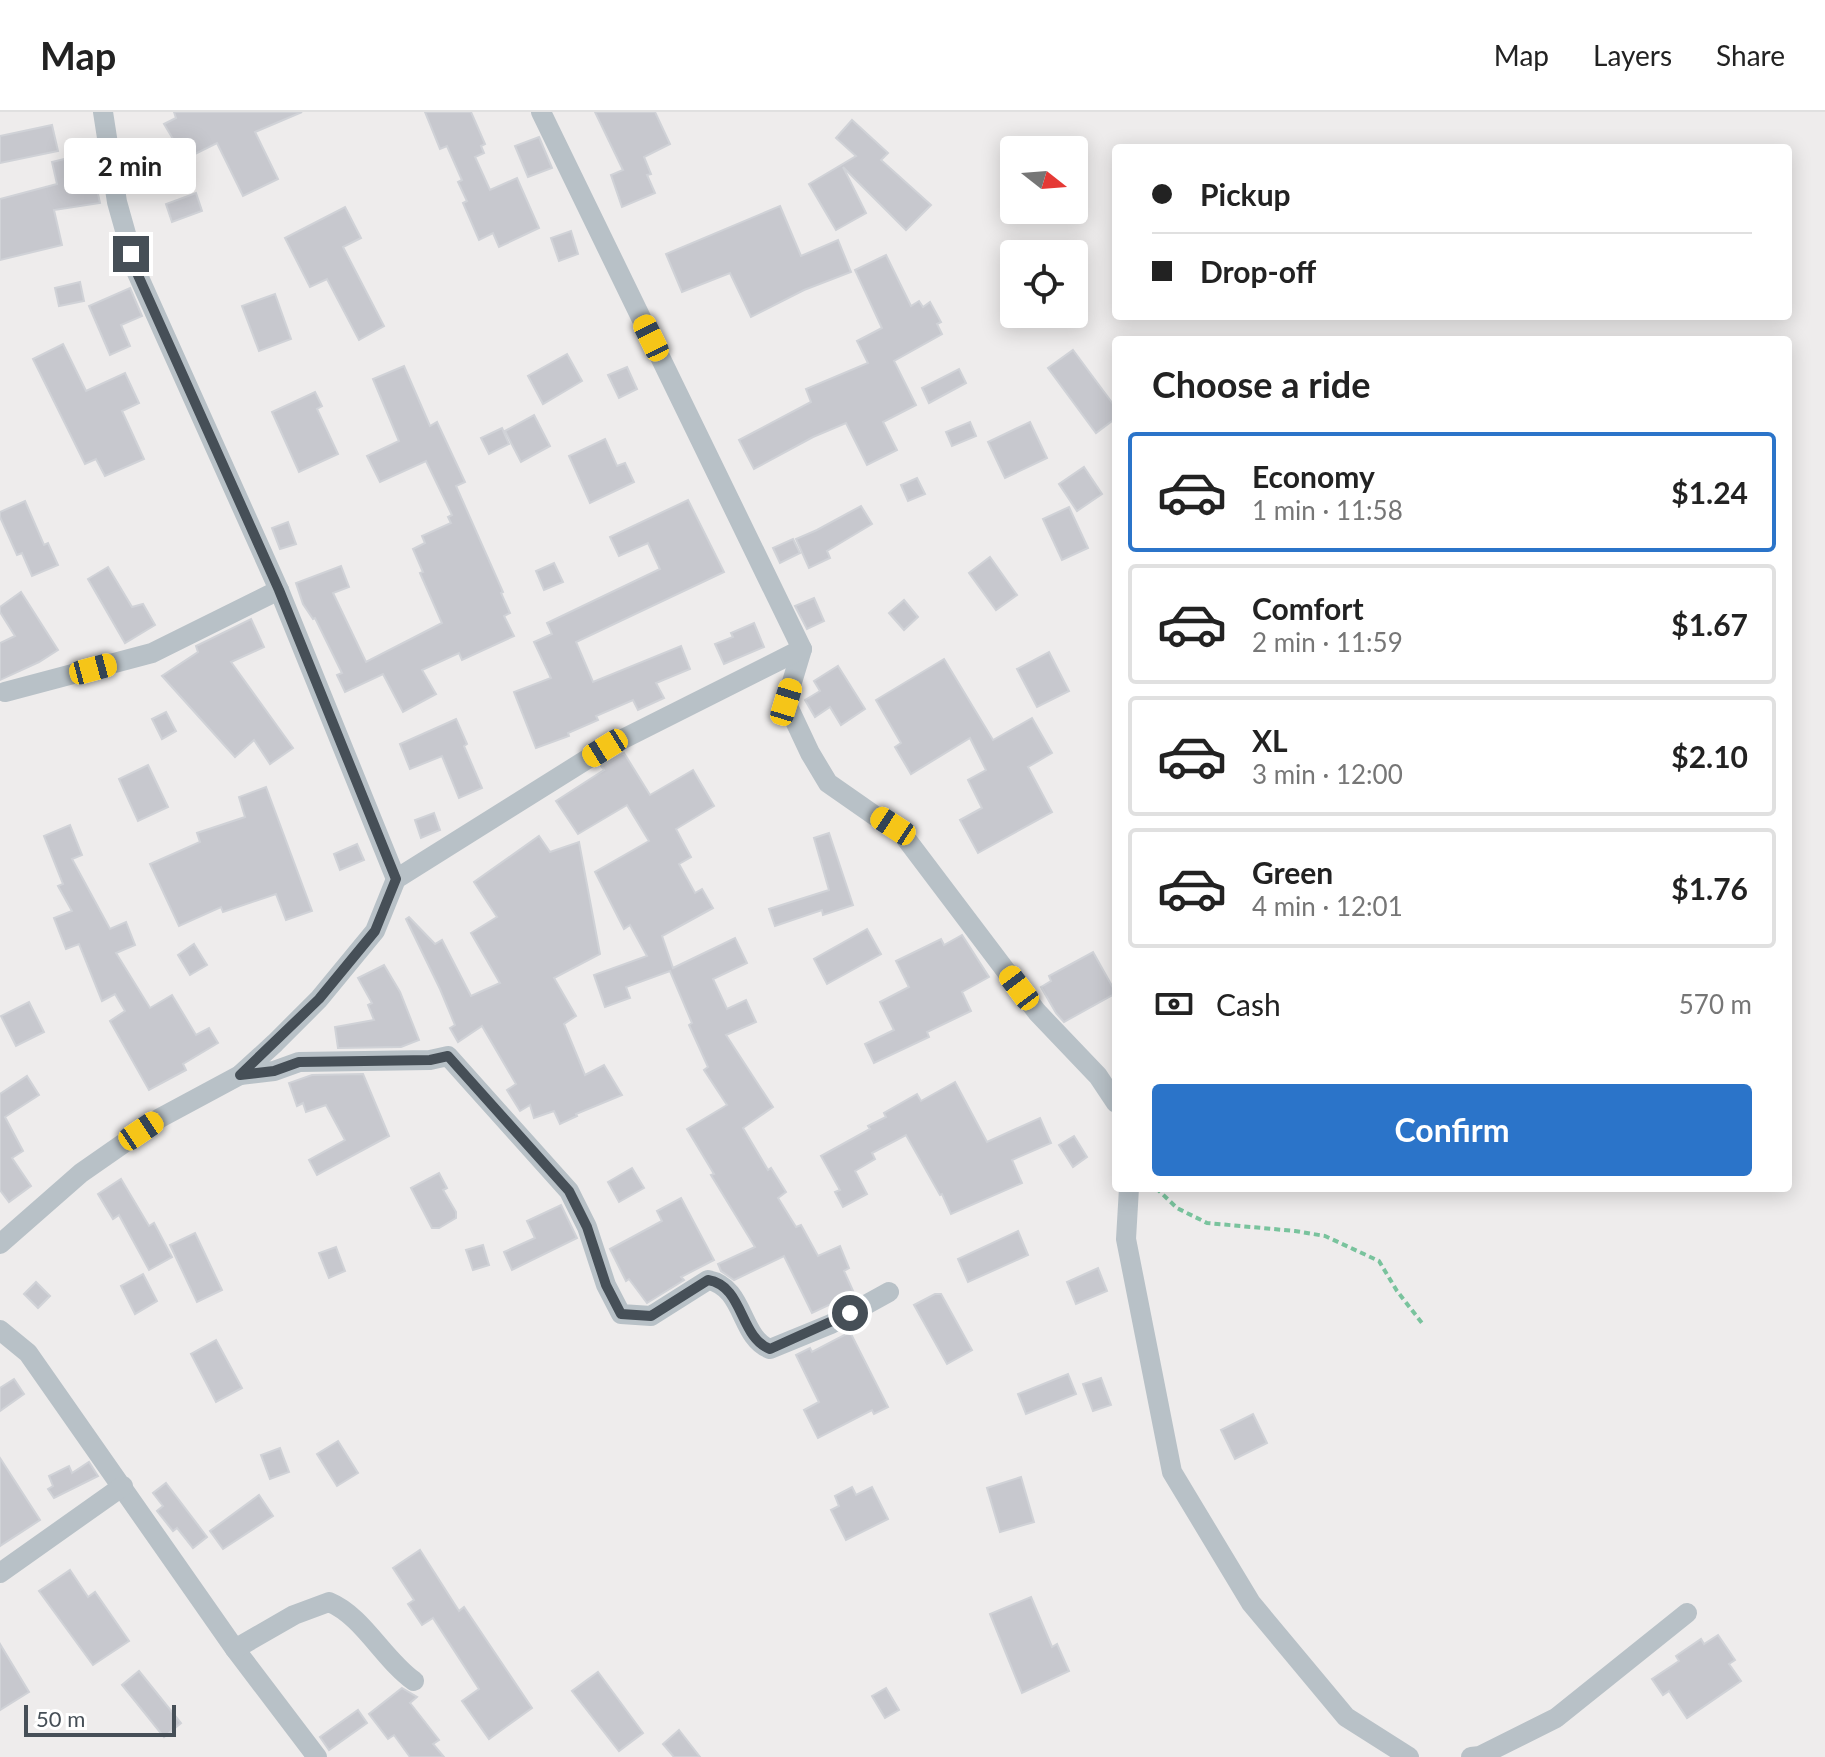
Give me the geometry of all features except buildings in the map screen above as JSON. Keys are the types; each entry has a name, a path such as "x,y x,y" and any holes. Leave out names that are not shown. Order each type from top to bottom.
{"street":[{"path":"103,112 117,202 137,273 279,590 396,879"},
{"path":"541,112 802,649 786,702 810,753 828,783 904,836 1037,1012 1098,1076 1112,1097"},
{"path":"5,692 152,653 279,590"},
{"path":"0,1244 81,1173 160,1118 240,1075 319,999 375,931 396,879 605,748 802,649"},
{"path":"240,1075 274,1071 299,1062 416,1061 448,1056 569,1191 587,1227 606,1285 621,1314 651,1316 708,1280 718,1282 728,1289 759,1343 770,1349 831,1324 889,1292"},
{"path":"1129,1192 1126,1239 1172,1472 1251,1603 1346,1717 1409,1757"},
{"path":"0,1330 28,1353 235,1649 317,1757"},
{"path":"0,1573 123,1486"},
{"path":"235,1649 294,1615 329,1602 344,1608 397,1669 414,1681"},
{"path":"1471,1757 1480,1756 1556,1718 1687,1613"}],"path":[{"path":"1160,1192 1177,1208 1207,1223 1325,1236 1379,1261 1422,1323"}],"route":[{"path":"131,254 279,590 396,879 375,931 319,999 240,1075 274,1071 299,1062 430,1060 448,1056 569,1191 587,1227 606,1285 621,1314 651,1316 708,1280 718,1282 728,1289 759,1343 770,1349 850,1313"}]}
